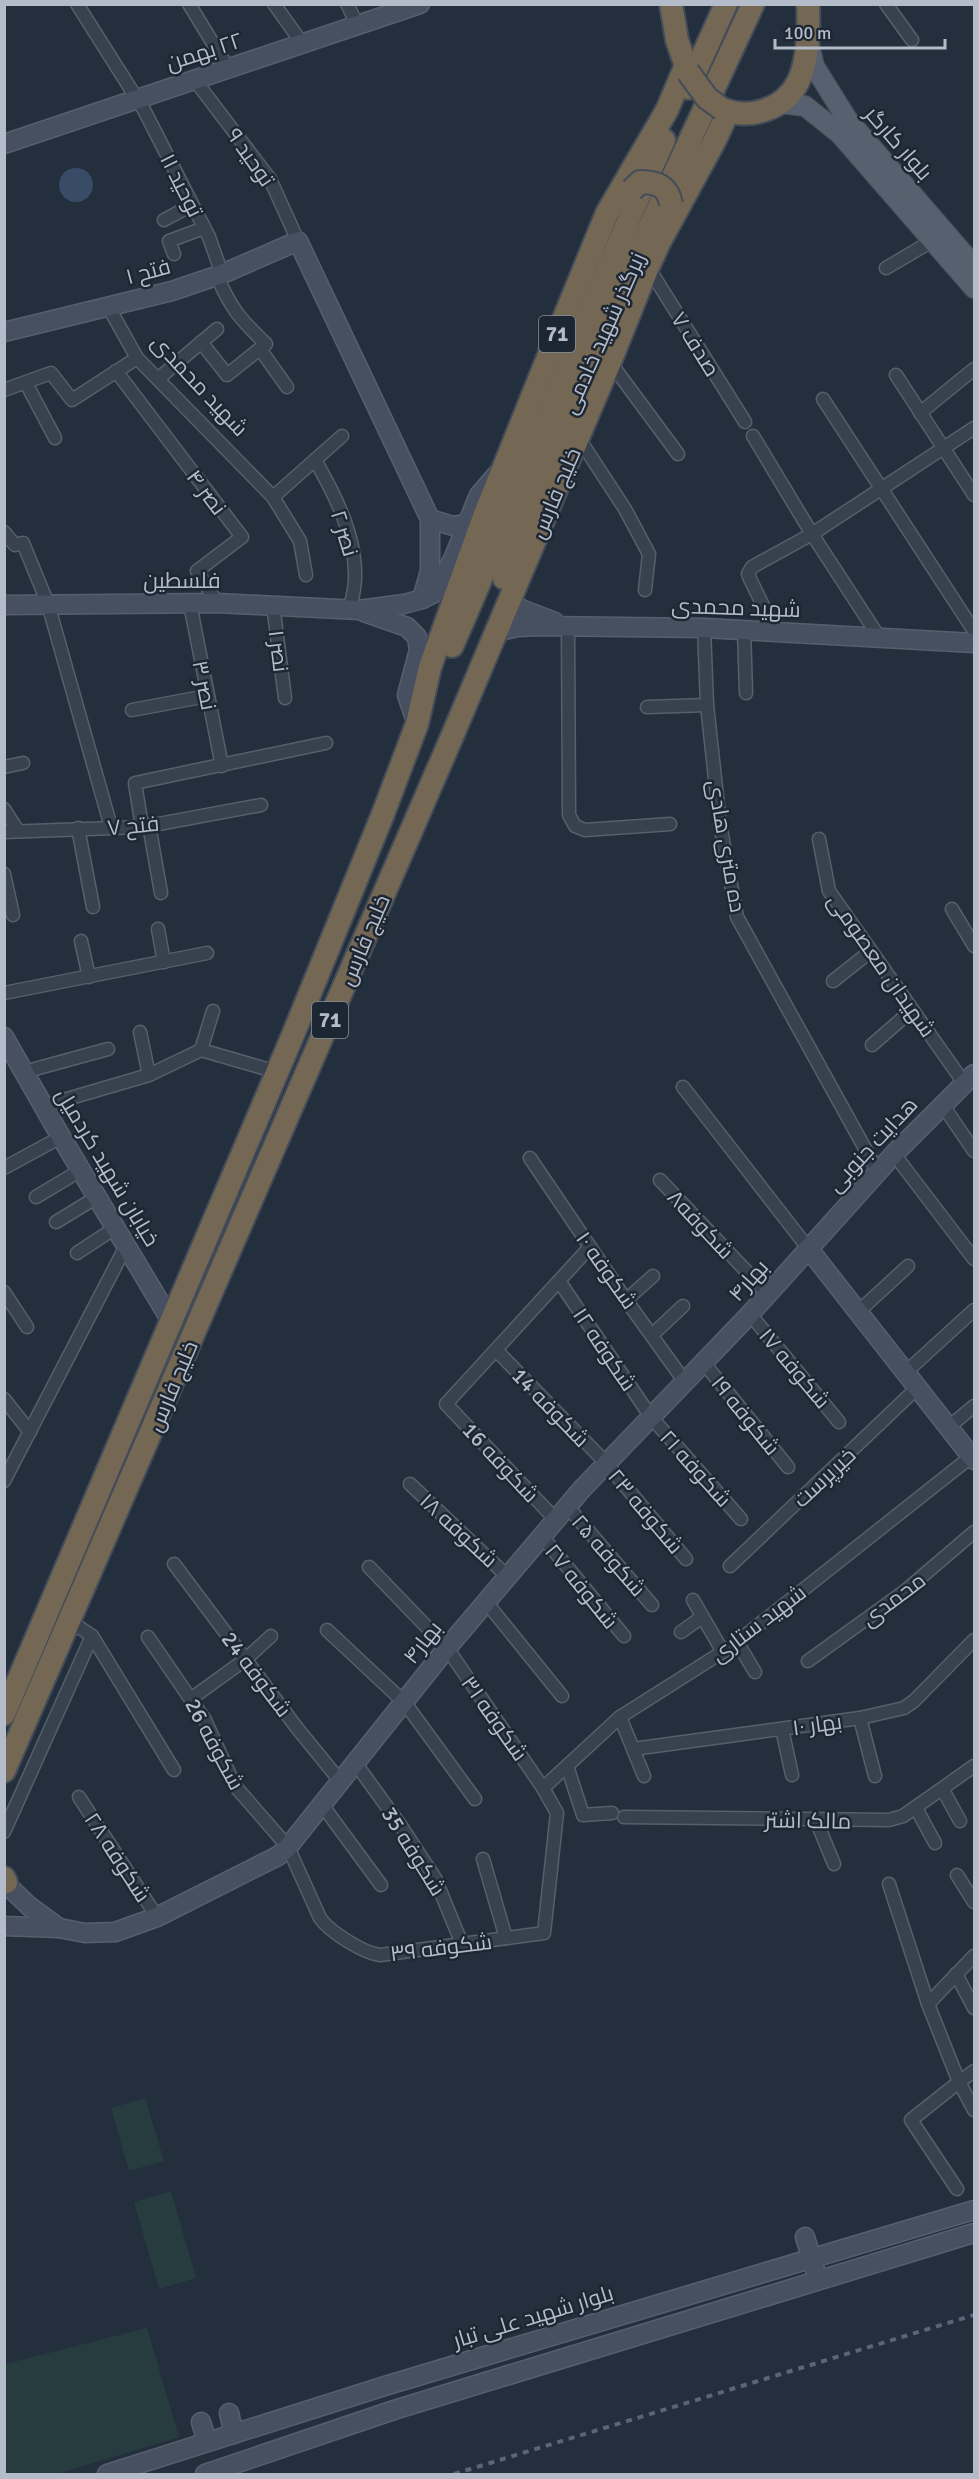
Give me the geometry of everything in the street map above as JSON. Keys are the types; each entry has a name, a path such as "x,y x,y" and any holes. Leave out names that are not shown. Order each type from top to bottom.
{"highway":[{"path":"671,4 677,40 687,68 707,98 725,110 746,114 764,111 780,103 798,83 808,39 808,4"},
{"name":"زیرگذر شهید خادمی","path":"417,724 488,566 631,216 726,4"},
{"name":"زیرگذر شهید خادمی","path":"452,739 469,674 536,489 633,263 753,4"},
{"name":"خلیج فارس","path":"6,1704 358,878 417,724 430,667 503,468 553,345 608,213 667,110 687,68"},
{"name":"خلیج فارس","path":"4,1770 452,739 648,267 714,142 725,110"},
{"path":"553,345 590,284 632,190 640,182 652,182 663,186 670,195 671,204 660,241"}],"main road":[{"name":"بلوار کارگر","path":"808,39 814,66 847,119 975,266"},
{"name":"بلوار کارگر","path":"780,103 806,106 840,134 975,288"}],"street":[{"name":"توحید ۱۱","path":"77,4 138,99 204,228 229,304 238,317 266,345 260,349"},
{"path":"189,4 228,68"},
{"path":"274,4 302,43"},
{"path":"347,4 358,26"},
{"name":"٢٢ بهمن","path":"4,144 420,4"},
{"path":"886,4 912,40"},
{"name":"توحید ۹","path":"194,79 270,179 298,241"},
{"path":"164,220 192,206"},
{"path":"174,255 169,241 204,228"},
{"path":"298,241 430,519 430,571 422,599"},
{"name":"فتح ۱","path":"4,333 172,291 219,275 298,241"},
{"path":"886,268 932,241"},
{"name":"صدف ۷","path":"648,267 745,422"},
{"name":"شهید محمدی","path":"108,306 137,358 159,378 269,494 300,541 306,575"},
{"path":"159,378 217,329"},
{"path":"201,342 227,375 260,349 287,387"},
{"path":"4,390 51,373 72,400 137,358"},
{"path":"610,362 678,454"},
{"path":"920,413 975,369"},
{"name":"نصر ۴","path":"116,371 242,537 197,571 217,603"},
{"path":"896,375 975,495"},
{"path":"26,383 55,438"},
{"path":"823,399 975,631"},
{"path":"776,632 748,574 752,567 812,534 882,490 942,447 975,428"},
{"path":"269,494 315,460 342,436"},
{"path":"753,436 812,534 879,637"},
{"path":"578,437 625,509 649,554 645,590"},
{"name":"نصر ۲","path":"315,460 337,503 354,555 355,610"},
{"path":"422,599 436,592 479,495 503,468"},
{"path":"430,519 453,526 466,524"},
{"path":"4,532 15,545 23,543 48,604 111,827"},
{"name":"فلسطین","path":"4,604 217,603 355,610 404,604 422,599"},
{"path":"510,600 521,609 568,626 569,815 575,826 585,830 670,824"},
{"name":"نصر ۳","path":"190,604 222,766"},
{"name":"نصر ۱","path":"273,605 285,698"},
{"name":"فلسطین","path":"355,610 407,627 417,637 419,650 407,695 417,724"},
{"name":"شهید محمدی","path":"496,632 518,627 568,626 704,628 975,643"},
{"name":"ده متری هادی","path":"704,628 707,705 720,824 737,917 878,1172"},
{"path":"744,630 746,693"},
{"path":"132,710 207,696"},
{"path":"647,707 707,705"},
{"path":"161,893 135,783 326,743"},
{"path":"4,767 23,763"},
{"name":"فتح ۷","path":"4,832 146,826 261,805"},
{"path":"4,809 18,831"},
{"path":"78,828 93,907"},
{"name":"شهیدان معصومی","path":"819,839 829,891 912,1010 969,1079"},
{"path":"4,874 12,915"},
{"path":"952,909 975,946"},
{"path":"158,929 164,962"},
{"path":"81,941 89,977"},
{"path":"833,981 871,951"},
{"path":"4,993 207,953"},
{"path":"872,1045 912,1010"},
{"path":"201,1050 213,1011"},
{"path":"140,1032 149,1075"},
{"name":"خیابان شهید کردمیل","path":"4,1037 171,1321"},
{"path":"24,1072 108,1049"},
{"path":"43,1106 149,1075 201,1050 277,1072"},
{"name":"هدایت جنوبی","path":"808,1248 894,1154 969,1079"},
{"path":"683,1087 973,1458"},
{"path":"942,1104 975,1151"},
{"path":"4,1168 61,1137"},
{"path":"894,1154 975,1259"},
{"name":"شکوفه ۱۰","path":"530,1158 685,1382"},
{"path":"36,1197 81,1170"},
{"name":"شکوفه۸","path":"660,1180 768,1294"},
{"path":"56,1222 97,1197"},
{"path":"77,1253 115,1228"},
{"path":"4,1481 126,1246"},
{"path":"496,1350 590,1247"},
{"name":"بهار۴","path":"4,1926 59,1928 106,1934 157,1917 278,1856 322,1806 447,1648 561,1512 750,1314 808,1248"},
{"path":"858,1312 908,1266"},
{"path":"627,1300 653,1276"},
{"name":"شکوفه ۱۲","path":"559,1281 651,1417"},
{"path":"4,1292 27,1327"},
{"path":"651,1335 683,1306"},
{"path":"906,1372 975,1310"},
{"name":"شکوفه ۱۷","path":"750,1314 839,1422"},
{"name":"شکوفه 16","path":"496,1350 446,1404 561,1512"},
{"name":"شکوفه 14","path":"496,1350 606,1463"},
{"name":"شکوفه ۱۹","path":"704,1363 788,1467"},
{"name":"خیرپرست","path":"730,1566 917,1389"},
{"path":"4,1399 30,1432"},
{"path":"949,1427 975,1406"},
{"name":"شکوفه ۲۱","path":"651,1417 741,1519"},
{"name":"شهید ستاری","path":"543,1788 620,1717 737,1642 973,1458"},
{"name":"شکوفه ۲۳","path":"606,1463 686,1559"},
{"name":"شکوفه ۱۸","path":"410,1484 507,1576"},
{"name":"شکوفه ۲۵","path":"561,1512 652,1605"},
{"name":"محمدی","path":"808,1661 905,1591 975,1532"},
{"name":"شکوفه ۲۷","path":"541,1535 624,1636"},
{"name":"شکوفه 24","path":"174,1564 297,1728 341,1782"},
{"name":"شکوفه ۳۱","path":"369,1567 447,1648 543,1788 557,1813 543,1933"},
{"path":"693,1600 723,1652"},
{"path":"486,1602 562,1696"},
{"path":"681,1632 702,1617"},
{"path":"70,1621 92,1636 174,1770"},
{"path":"327,1630 405,1703 475,1799"},
{"path":"4,1832 92,1636"},
{"name":"شکوفه 26","path":"148,1636 205,1720 235,1786 288,1847"},
{"path":"192,1698 246,1659 271,1636"},
{"name":"بهار ۱۰","path":"633,1749 860,1718 904,1708 975,1640"},
{"path":"737,1642 754,1672"},
{"path":"620,1717 644,1776"},
{"path":"860,1718 875,1776"},
{"path":"782,1729 792,1775"},
{"name":"شکوفه 35","path":"356,1764 435,1878 462,1944"},
{"name":"مالک اشتر","path":"567,1766 583,1815 816,1820 889,1820 903,1816 975,1766"},
{"path":"943,1790 960,1821"},
{"name":"شکوفه ۲۸","path":"79,1797 157,1917"},
{"path":"322,1806 381,1885"},
{"path":"916,1808 935,1844"},
{"path":"816,1820 834,1864"},
{"name":"شکوفه ۳۹","path":"288,1847 323,1922 366,1952 380,1955 543,1933"},
{"path":"483,1859 506,1938"},
{"path":"957,1875 975,1902"},
{"path":"5,1881 29,1906 59,1928"},
{"path":"889,1884 928,2004 959,2082 975,2110"},
{"path":"928,2004 975,1956"},
{"path":"956,1974 975,2008"},
{"path":"957,2189 911,2120 975,2071"},
{"name":"بلوار شهید علی تبار","path":"107,2475 388,2385 975,2210"},
{"path":"205,2475 394,2410 975,2233"},
{"path":"805,2237 819,2280"},
{"path":"229,2413 234,2434"},
{"path":"201,2422 207,2442"},
{"path":"261,2425 270,2452"}],"green space":[{"path":"145,2098 164,2161 129,2171 111,2108"},
{"path":"171,2191 196,2278 159,2289 134,2202"},
{"path":"147,2328 179,2437 57,2474 5,2474 5,2364"}],"water":[{"path":"76,168 88,173 93,185 88,197 76,202 64,197 59,185 64,173"}],"railway":[{"path":"454,2474 974,2315"}]}
